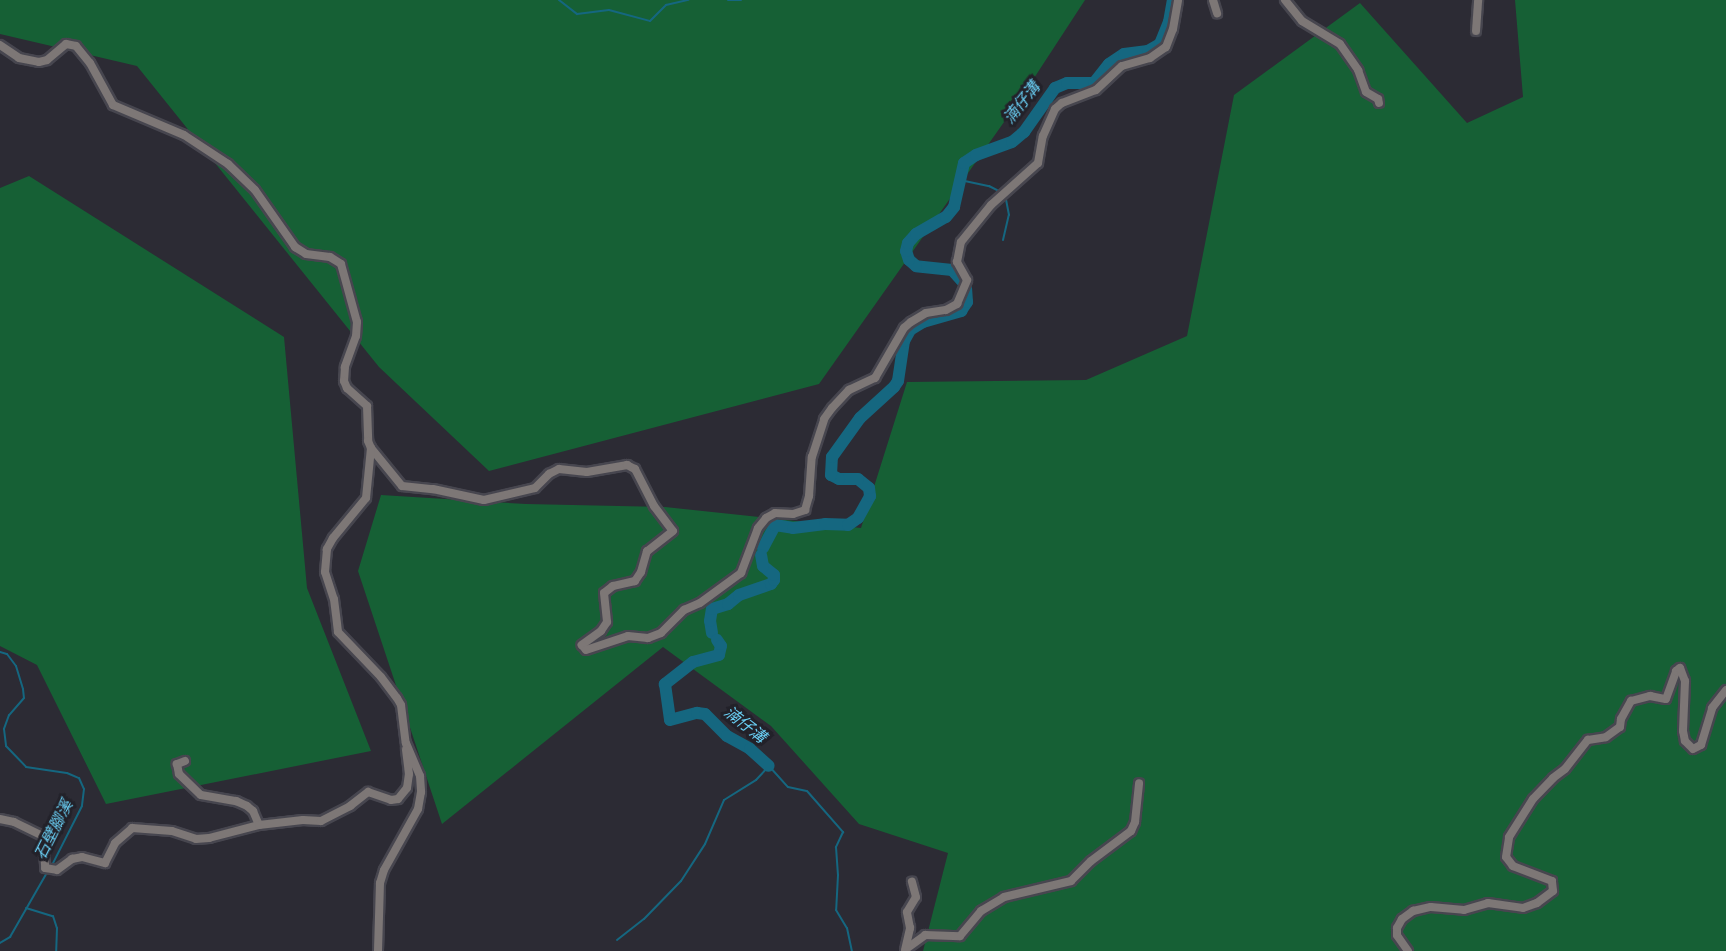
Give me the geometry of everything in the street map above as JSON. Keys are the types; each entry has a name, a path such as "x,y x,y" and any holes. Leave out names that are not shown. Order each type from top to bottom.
{"street":[{"path":"0,45 19,58 39,62 47,60 66,44 76,46 90,63 112,105 184,135 228,164 255,190 295,247 306,254 330,257 341,264 357,322 356,336 345,367 344,381 347,388 367,406 368,441 371,448 402,486 433,489 476,500 530,490 559,469 587,472 620,465 632,466 654,506 673,531 647,551 641,572 635,582 608,589 603,599 606,626 582,647 586,650 628,636 648,638 661,633 684,610 700,603 741,573 758,528 766,518 775,513 793,514 805,510 808,504 812,457 824,419 832,408 849,390 875,378 904,328 911,322 927,313 946,310 957,304 968,280 957,262 961,242 991,205 1038,163 1043,136 1055,109 1062,103 1096,90 1122,66 1150,58 1166,47 1171,38 1178,0"},
{"path":"1213,0 1216,13"},
{"path":"1285,0 1302,21 1340,44 1358,70 1366,92 1378,99 1379,103"},
{"path":"1476,31 1478,0"},
{"path":"0,819 14,822 43,836 45,868 57,870 72,859 82,858 105,863 115,843 132,828 172,831 196,839 209,838 259,825 321,821 350,806 368,792 391,800 399,799 407,788 409,774 401,705 381,677 338,632 334,599 325,572 327,549 333,538 366,498 371,448"},
{"path":"1408,951 1397,935 1397,928 1402,919 1413,911 1431,907 1464,910 1488,903 1523,908 1537,903 1553,891 1552,881 1513,866 1506,857 1509,837 1533,799 1565,769 1588,740 1606,737 1620,727 1621,719 1631,701 1650,696 1666,699 1676,671 1680,668 1684,681 1683,731 1685,741 1693,749 1701,744 1712,708 1726,690"},
{"path":"378,951 380,884 384,870 412,823 421,792 420,776 406,743"},
{"path":"185,761 177,764 179,774 201,795 236,801 247,806 253,811 259,825"},
{"path":"905,950 925,935 960,936 981,912 1004,897 1071,880 1131,831 1135,822 1139,783"},
{"path":"905,950 910,928 907,912 916,897 912,882"}],"green space":[{"path":"0,0 1085,0 1021,98 819,384 489,471 379,367 137,66 0,34"},
{"path":"1515,0 1726,0 1726,951 923,951 948,853 859,824 771,726 663,647 442,824 358,571 381,495 526,504 665,507 861,528 907,382 1086,380 1187,336 1234,95 1360,3 1467,123 1523,97"},
{"path":"29,176 284,337 307,588 371,751 106,804 37,665 0,646 0,188"}],"waterway":[{"path":"559,0 577,14 609,10 650,21 666,5 688,0"},
{"path":"728,0 741,0"},
{"name":"湳仔溝","path":"962,281 952,270 916,266 909,260 906,251 908,243 916,234 946,217 954,207 964,163 976,155 1012,142 1024,132 1055,88 1067,83 1094,83 1109,64 1124,54 1148,51 1160,44 1169,22 1173,0"},
{"path":"960,180 989,186 1001,192"},
{"path":"1003,240 1009,215 1006,199"},
{"name":"湳仔溝","path":"763,548 775,525 793,528 825,524 848,525 858,518 870,496 869,488 858,479 839,479 831,475 832,457 860,418 898,381 904,341 910,330 923,322 961,311 967,302 966,289"},
{"name":"湳仔溝","path":"712,633 710,621 712,609 728,604 739,595 771,584 774,580 774,575 763,566 761,555"},
{"name":"湳仔溝","path":"717,640 721,646 719,655 693,662 665,684 670,720 697,713 705,714 727,736 750,749 769,766"},
{"name":"石壁腳溪","path":"0,652 7,654 16,666 24,698 9,715 4,729 6,746 26,767 67,773 79,778 84,789 82,806 51,867"},
{"path":"617,940 644,919 681,881 705,844 724,800 756,780 769,766 788,787 807,791 843,832 836,847 838,875 836,910 847,928 852,951"},
{"name":"石壁腳溪","path":"0,943 10,937 48,871"},
{"name":"石壁腳溪","path":"26,908 53,916 57,928 56,951"}]}
